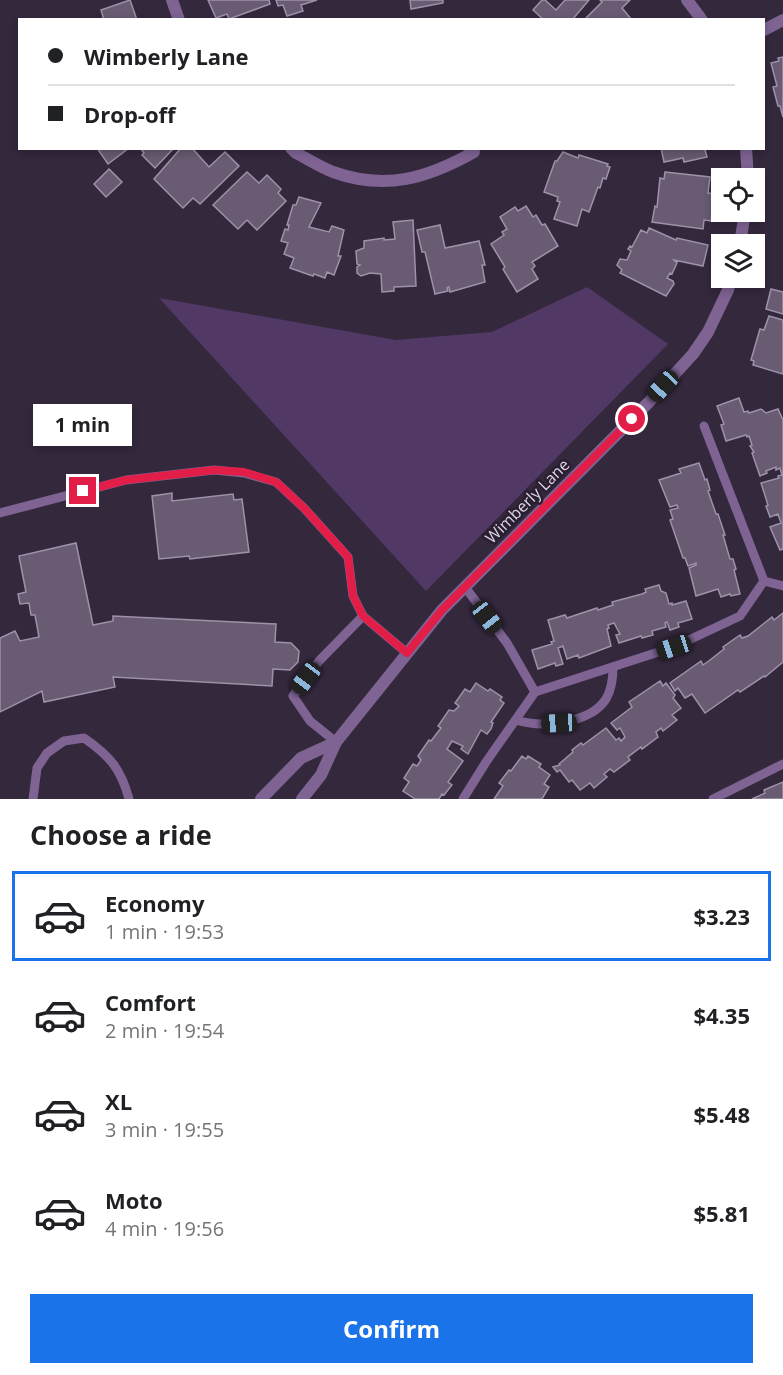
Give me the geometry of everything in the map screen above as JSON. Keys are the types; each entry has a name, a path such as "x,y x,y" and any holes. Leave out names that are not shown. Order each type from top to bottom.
{"street":[{"path":"172,0 178,18"},
{"path":"687,0 700,18"},
{"path":"765,29 783,20"},
{"path":"293,150 333,172 372,181 410,179 446,168 474,152"},
{"path":"746,150 747,168"},
{"name":"Wimberly Lane","path":"302,799 321,775 336,742 442,610 693,354 708,332 728,288"},
{"name":"Wimberly Lane","path":"261,799 301,758 336,742"}],"lane":[{"path":"704,426 764,581"},
{"path":"0,513 126,480 214,470 244,472 276,482 304,508 348,557 353,596 363,616 407,653"},
{"path":"764,581 783,586"},
{"path":"463,799 535,692 674,647 740,616 764,581"},
{"path":"465,587 507,643 535,692"},
{"path":"336,742 310,721 293,696 319,661 363,616"},
{"path":"516,720 531,725 559,723 592,712 605,699 613,680 613,667"},
{"path":"33,799 37,768 47,753 64,741 84,738 100,749 112,762 124,779 129,799"},
{"path":"713,799 783,764"}],"shaded area":[{"path":"587,287 668,344 426,591 159,298 396,340 492,332"}],"building":[{"path":"130,0 136,18 103,18 101,10"},
{"path":"208,0 269,0 270,4 232,18 229,18 227,14 216,18"},
{"path":"276,0 317,0 301,5 303,11 287,16 283,5 278,6"},
{"path":"410,0 443,0 443,3 411,9"},
{"path":"542,0 556,10 565,0 589,0 574,18 542,18 533,10"},
{"path":"600,0 630,0 622,8 630,18 586,18 602,2"},
{"path":"783,57 783,117 773,87 777,86 771,63"},
{"path":"98,150 126,150 108,164"},
{"path":"142,150 172,150 155,168 142,155 144,153"},
{"path":"179,150 194,150 209,167 225,152 239,166 200,204 193,198 183,208 154,179"},
{"path":"661,150 705,150 707,157 684,162 683,158 664,162"},
{"path":"563,152 578,158 579,155 608,164 607,166 610,167 606,179 603,178 600,188 598,187 589,212 582,209 577,226 554,219 560,202 557,201 558,197 544,192 555,161"},
{"path":"109,169 122,182 106,197 94,184"},
{"path":"247,172 259,183 267,175 281,189 278,193 286,201 257,230 247,220 238,229 213,205"},
{"path":"665,172 710,177 708,193 711,193 711,221 704,220 703,229 652,222 655,206 657,207 660,178 664,179"},
{"path":"299,197 321,203 309,227 329,232 332,226 344,230 338,256 341,256 334,275 327,272 325,278 290,268 294,258 284,254 288,243 281,241 285,229 288,230 289,225 287,225 293,205 296,205"},
{"path":"526,206 533,217 536,215 542,225 545,224 558,246 532,262 535,266 532,269 538,279 517,292 491,244 504,235 502,232 507,229 500,217 515,207 518,211"},
{"path":"413,220 416,286 394,287 394,291 382,292 381,274 370,273 361,276 357,273 357,267 360,265 357,264 356,251 364,248 364,241 395,239 393,222"},
{"path":"440,225 445,248 479,241 485,265 482,265 485,282 450,292 449,287 448,291 435,294 417,230"},
{"path":"649,228 676,240 677,238 708,245 703,266 674,260 677,263 672,274 670,273 667,278 674,284 666,296 620,273 622,270 617,265 620,259 627,260 631,251 628,249 632,247 641,230 647,233"},
{"path":"771,289 783,292 783,314 766,309"},
{"path":"769,316 783,320 783,374 753,365 754,361 751,360 760,329 764,330"},
{"path":"739,398 744,412 749,413 761,409 766,413 778,409 783,420 783,549 780,550 770,527 781,523 778,514 770,517 761,483 779,478 778,476 782,475 780,468 776,470 776,467 766,471 767,473 760,476 749,436 726,441 721,425 724,424 717,406"},
{"path":"699,463 705,480 707,479 710,490 708,491 725,535 723,535 730,559 733,559 740,594 721,597 718,589 696,596 689,568 696,563 688,566 683,558 670,520 673,519 670,510 678,508 677,505 670,507 659,480 681,473 679,469"},
{"path":"172,493 172,501 233,494 234,500 242,499 249,552 190,559 189,556 159,559 152,496"},
{"path":"76,543 93,625 113,621 113,616 276,624 275,642 291,643 299,651 298,662 290,670 273,669 272,686 113,677 115,687 44,702 42,691 0,712 0,638 15,631 20,641 39,637 35,615 31,615 29,603 20,604 18,594 26,592 19,556"},
{"path":"659,585 661,591 666,593 669,604 686,601 692,619 678,623 679,627 670,630 667,622 666,627 652,631 653,635 619,643 616,635 620,634 614,623 608,625 607,629 611,646 579,658 578,655 567,659 563,646 558,648 563,664 556,666 555,663 538,669 532,650 552,644 551,642 554,641 548,620 565,615 567,618 597,608 598,610 613,605 612,602 642,594 646,592 645,589"},
{"path":"783,613 783,662 765,677 740,692 738,690 705,713 692,694 685,698 678,688 675,691 670,683 701,661 703,665 740,635 742,638 748,636 772,617 774,620"},
{"path":"660,681 663,686 666,683 681,708 672,715 677,720 663,731 661,728 656,732 658,737 628,757 630,760 614,772 610,769 604,774 607,777 594,788 590,783 580,790 572,780 569,782 560,770 557,772 553,767 560,765 581,743 583,745 606,728 616,740 619,738 621,741 625,737 620,728 617,730 611,723 632,707 629,702"},
{"path":"476,683 502,697 500,700 504,703 491,722 493,723 491,729 487,734 481,730 468,754 461,749 463,746 452,741 447,749 463,761 448,782 452,785 439,799 415,799 403,791 409,782 404,778 413,764 417,766 421,760 418,756 441,728 438,726 449,710 454,711 459,706 455,703 465,689 470,692"},
{"path":"522,756 526,759 528,756 541,764 539,767 550,775 544,784 549,787 542,799 494,799 503,786 499,783"},
{"path":"783,782 783,799 752,799 765,793 764,790"}],"route":[{"path":"83,491 126,480 214,470 244,472 276,482 304,508 348,557 353,596 363,616 407,653 442,610 632,419"}]}
